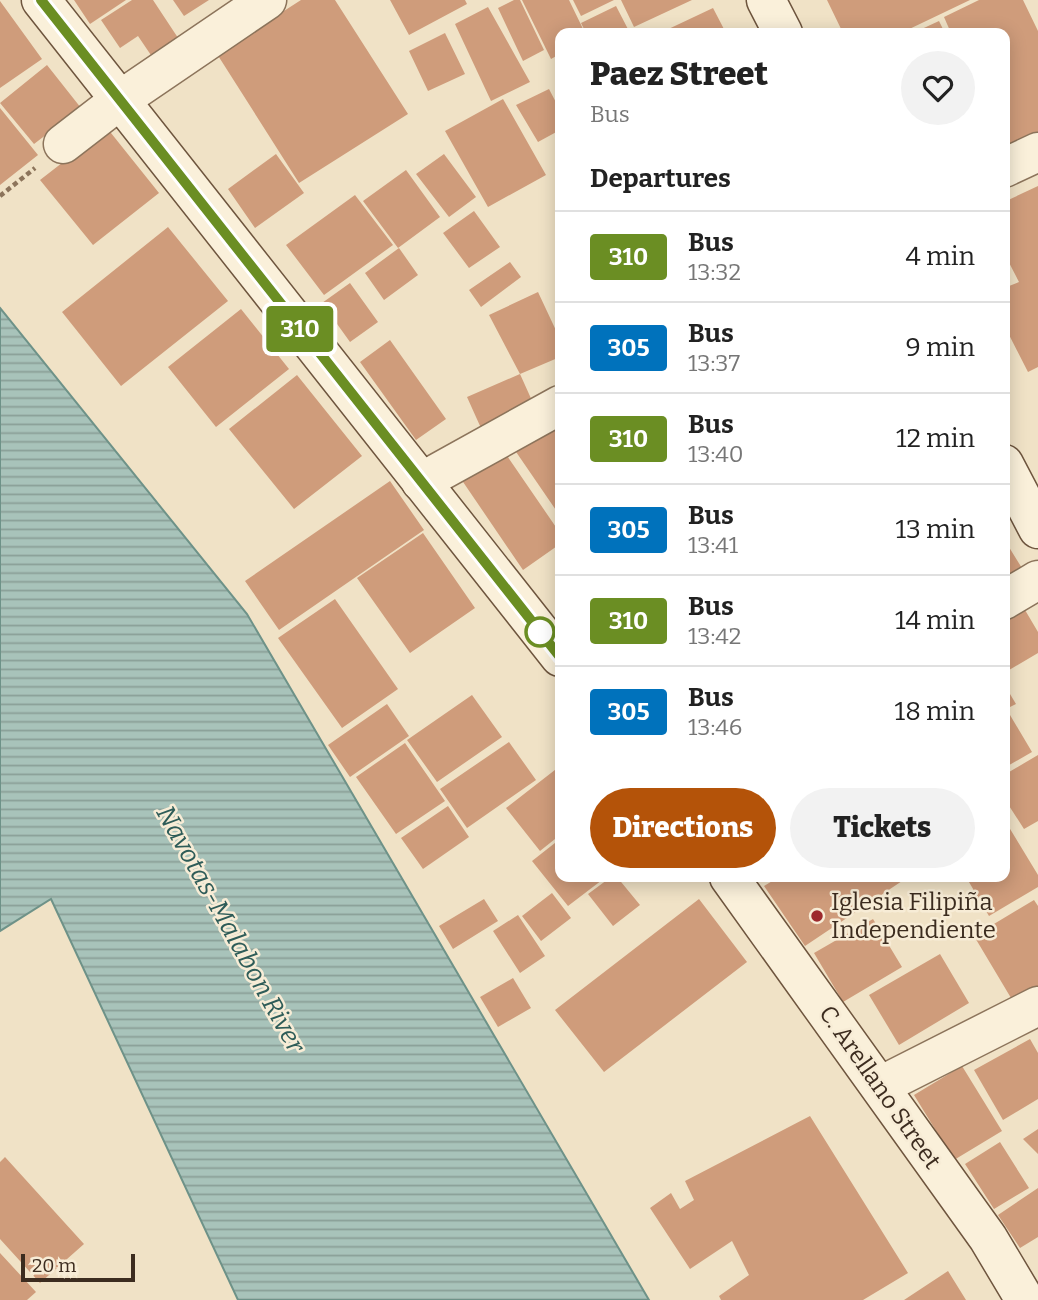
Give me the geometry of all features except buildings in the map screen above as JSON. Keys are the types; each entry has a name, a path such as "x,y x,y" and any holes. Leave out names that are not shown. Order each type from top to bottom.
{"main road":[{"path":"41,0 555,651"},
{"path":"63,145 120,100 267,0"},
{"path":"766,0 780,28"},
{"path":"1010,165 1038,152"},
{"path":"421,482 555,408"},
{"path":"1010,475 1038,529"},
{"path":"1010,596 1038,580"},
{"name":"C. Arellano Street","path":"733,882 988,1238 1025,1300"},
{"path":"880,1086 1038,1006"}],"water":[{"name":"Navotas-Malabon River","path":"0,308 247,614 649,1300 238,1300 51,899 0,931"}],"bus line":[{"name":"310","path":"41,0 555,651"}],"place":[{"name":"Iglesia Filipiña Independiente","path":"817,916"}]}
